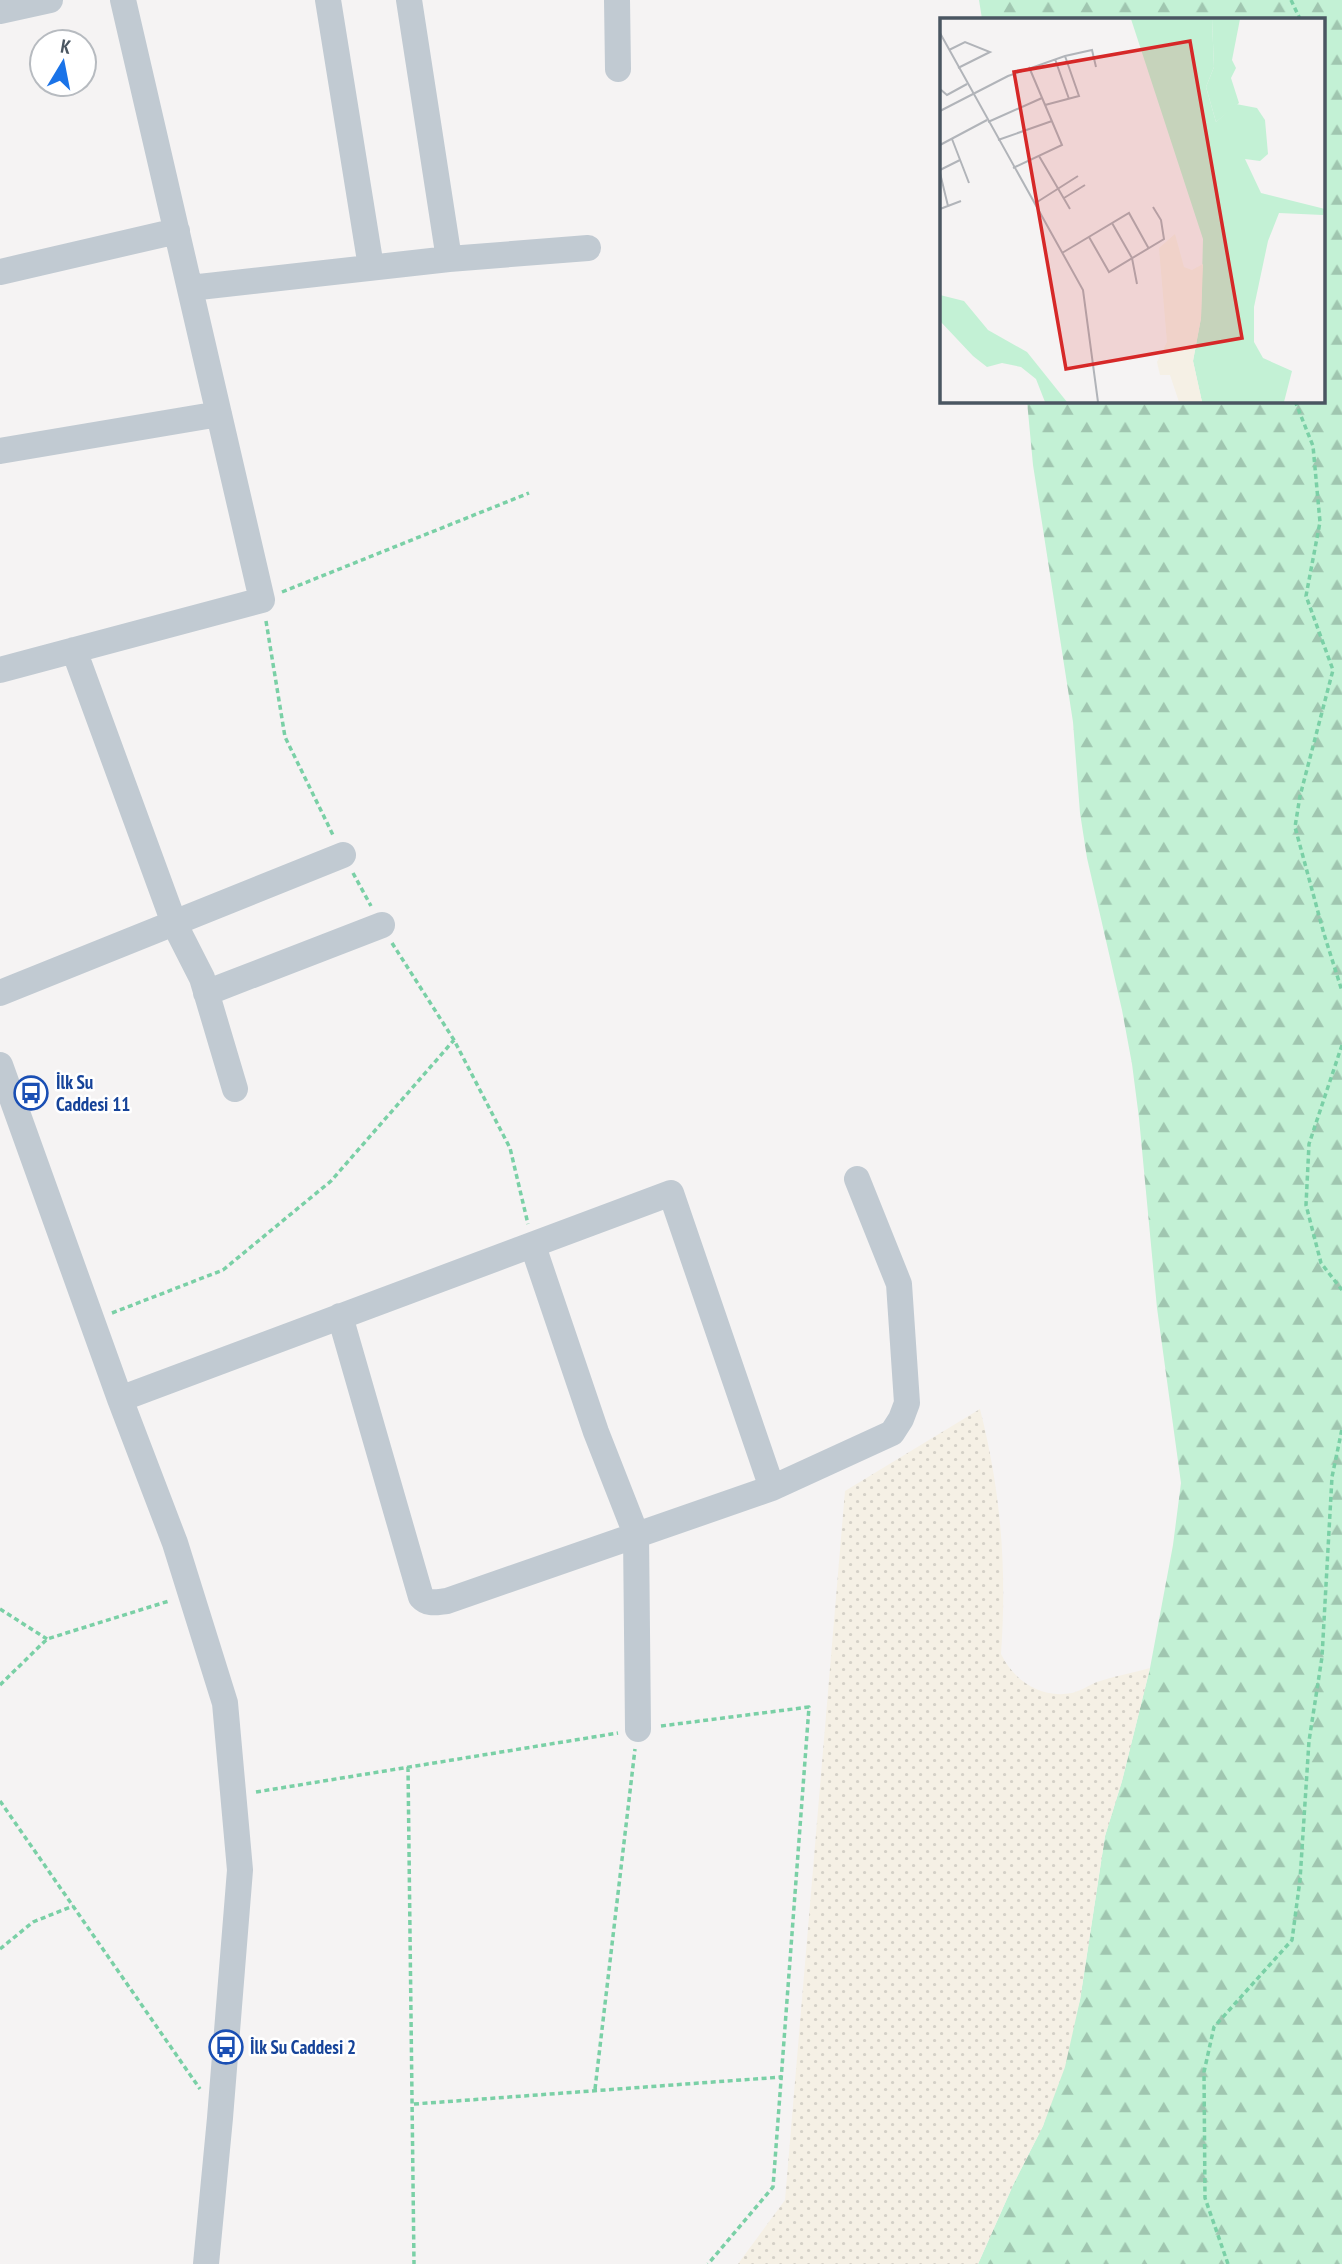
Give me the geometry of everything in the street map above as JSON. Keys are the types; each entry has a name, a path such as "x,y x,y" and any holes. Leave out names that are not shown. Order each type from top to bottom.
{"street":[{"path":"0,10 50,0"},
{"path":"0,670 262,600 123,0"},
{"path":"328,0 371,267"},
{"path":"409,0 449,259"},
{"path":"617,0 618,69"},
{"path":"0,272 177,231"},
{"path":"190,288 449,259 588,248"},
{"path":"0,451 219,414"},
{"path":"74,650 174,923 202,978 235,1089"},
{"path":"0,993 343,855"},
{"path":"206,993 382,925"},
{"path":"0,1065 120,1399 175,1543 225,1703 240,1870 205,2264"},
{"path":"340,1316 421,1597 425,1602 447,1601 772,1488 892,1433 906,1404 899,1284 857,1179"},
{"path":"120,1399 671,1193 772,1488"},
{"path":"533,1246 596,1432 636,1534 638,1729"}],"path":[{"path":"1291,0 1300,18"},
{"path":"1295,402 1312,446 1320,523 1306,596 1333,670 1294,827 1342,991"},
{"path":"529,493 262,600 285,737 343,855 382,925 454,1040 510,1148 533,1246"},
{"path":"93,1321 223,1270 331,1181 454,1040"},
{"path":"1342,1045 1309,1144 1306,1205 1321,1263 1342,1290"},
{"path":"1228,2264 1205,2198 1204,2072 1214,2028 1292,1940 1300,1880 1309,1741 1322,1657 1332,1477 1342,1429"},
{"path":"0,1685 47,1639 191,1594"},
{"path":"0,1609 47,1639"},
{"path":"233,1795 638,1729 809,1707 774,2187 708,2264"},
{"path":"595,2089 638,1729"},
{"path":"408,1767 414,2264"},
{"path":"0,1801 220,2118"},
{"path":"0,1949 33,1922 73,1906"},
{"path":"413,2104 782,2077"}],"green space":[{"path":"979,0 1342,0 1342,2264 978,2264 1043,2126 1080,2000 1105,1836 1122,1781 1150,1668 1173,1545 1181,1483 1157,1308 1132,1064 1087,858 1080,813 1073,722 1033,465 1027,402 1324,402 1324,18 982,18"}],"sand":[{"path":"980,1409 993,1470 1001,1530 1001,1654 1007,1664 1030,1686 1061,1694 1150,1668 1122,1781 1105,1836 1080,2000 1065,2067 1043,2126 978,2264 738,2264 785,2200 845,1491"}],"place":[{"name":"İlk Su Caddesi 11","path":"31,1093"},
{"name":"İlk Su Caddesi 2","path":"226,2047"}]}
